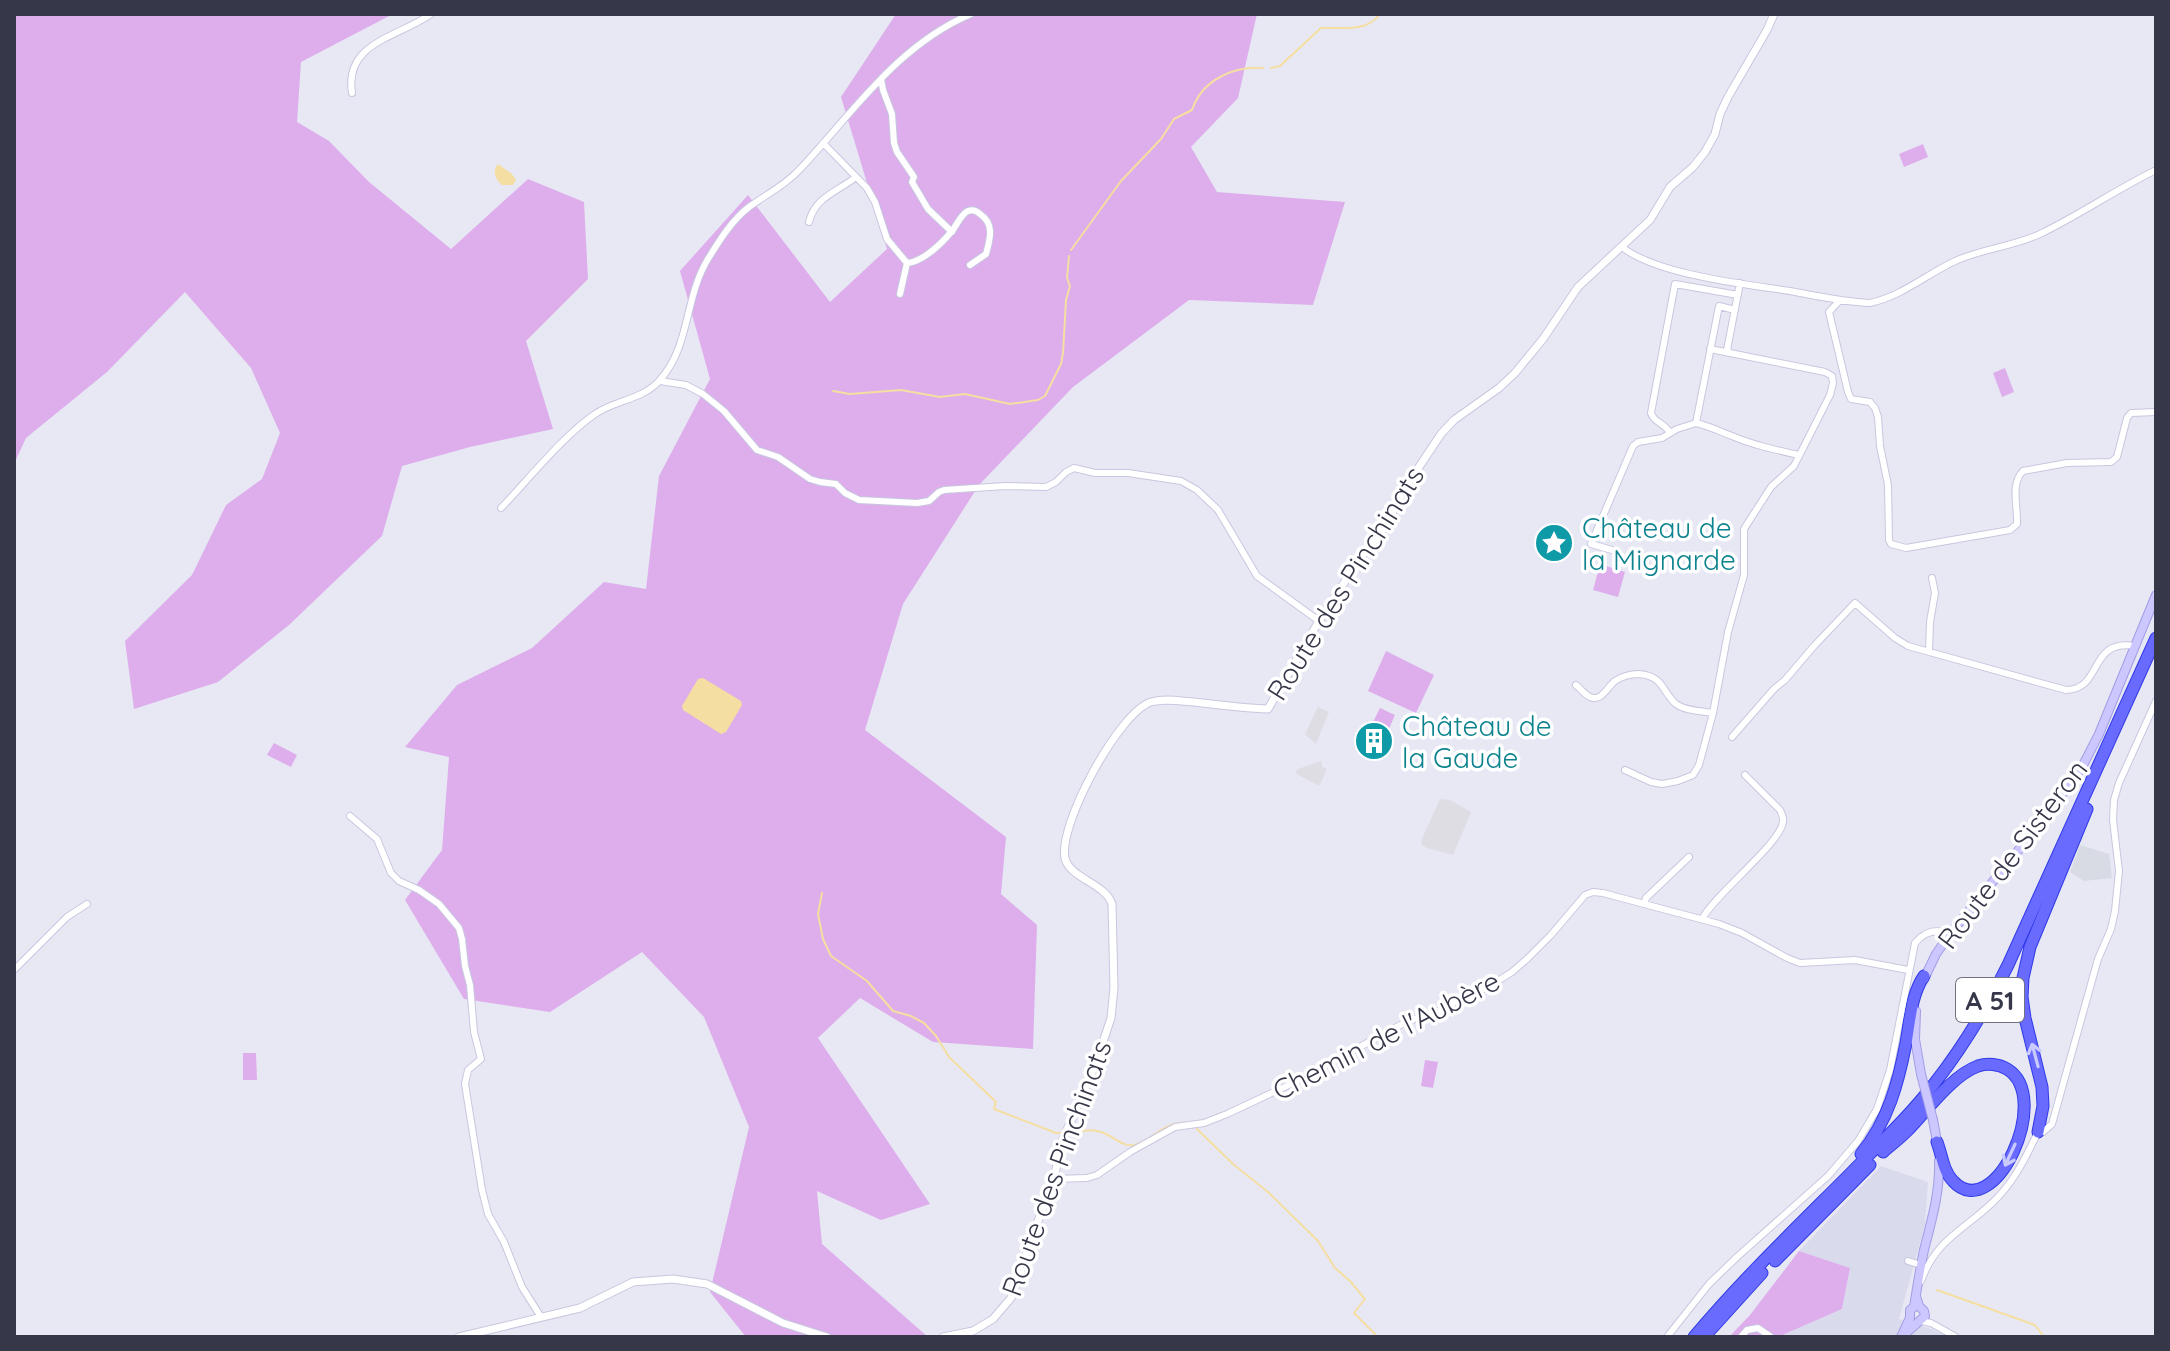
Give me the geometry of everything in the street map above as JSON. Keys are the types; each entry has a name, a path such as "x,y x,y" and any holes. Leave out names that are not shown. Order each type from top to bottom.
{"highway":[{"name":"A 51","path":"1694,1337 1728,1298 1905,1118 1976,1025 2008,965 2156,638"},
{"name":"A 51","path":"1703,1337 1758,1277 1883,1152 1958,1064 1998,1002 2023,951 2156,655"},
{"path":"2038,1132 2043,1097 2025,1018 2023,978 2030,947 2087,809"},
{"path":"1728,1298 1749,1271 1846,1171 1881,1126 1899,1079 1916,990 1924,976"},
{"path":"1883,1152 1904,1135 1948,1088 1977,1066 1998,1065 2012,1073 2021,1084 2024,1114 2013,1149 1996,1180 1981,1189 1958,1186 1947,1174 1937,1142"}],"main road":[{"name":"Route de Sisteron","path":"1916,1295 1938,1193 1937,1142 1916,1048 1917,1000 1924,976 1950,934 2081,769 2099,734 2156,595"},
{"path":"1902,1337 1920,1316 1916,1295"}],"street":[{"path":"352,93 353,67 362,52 431,14"},
{"path":"501,508 593,415 645,393 660,381 679,352 688,307 706,261 738,217 801,169 881,79 932,34 971,14"},
{"name":"Route des Pinchinats","path":"943,1337 973,1331 993,1319 1011,1298 1054,1179 1063,1139 1103,1046 1111,1018 1114,988 1110,897 1066,861 1066,844 1075,808 1098,762 1144,705 1152,701 1268,709 1319,621 1378,536 1441,434 1454,420 1515,373 1543,339 1578,287 1650,220 1670,187 1705,152 1728,97 1774,14"},
{"path":"881,79 892,114 897,152 914,177 912,182 928,209 952,232"},
{"path":"823,143 867,188 887,239 907,263"},
{"path":"1622,247 1653,264 1740,283 1870,303 1884,300 1969,255 2041,233 2156,170"},
{"path":"809,222 812,209 856,177"},
{"path":"907,263 916,263 952,232 968,211 973,210 989,223 991,235 986,254 970,265"},
{"path":"900,294 907,263"},
{"path":"1730,353 1727,350 1740,283"},
{"path":"1670,433 1651,413 1675,284 1738,295"},
{"path":"1840,300 1829,312 1848,392 1851,399 1870,402 1878,417 1890,504 1891,544 1906,548 2010,530 2017,524 2016,481 2019,474 2067,463 2111,462 2117,457 2131,413 2156,412"},
{"path":"1696,423 1719,306 1735,310"},
{"path":"1625,770 1662,784 1693,775 1704,751 1728,632 1744,575 1744,529 1771,487 1794,466 1833,383 1832,376 1825,372 1710,349"},
{"path":"660,381 686,385 703,394 724,411 757,450 786,461 810,479 836,484 859,500 924,503 944,490 1046,487 1074,468 1095,473 1128,473 1181,481 1197,490 1218,510 1257,576 1319,621"},
{"path":"1612,550 1591,544 1629,454 1638,442 1657,440 1696,423 1799,455"},
{"path":"1929,651 1935,599 1932,578"},
{"path":"1732,737 1855,603 1908,646 2066,690 2081,687 2109,648 2135,646"},
{"path":"1576,685 1589,697 1597,698 1615,681 1643,675 1660,682 1677,705 1713,713"},
{"path":"1925,1248 1940,1245 1990,1205 2010,1184 2038,1132 2050,1127 2055,1116 2098,959 2111,929 2118,893 2114,800 2156,701"},
{"path":"1702,919 1708,907 1763,852 1783,826 1780,810 1745,775"},
{"path":"350,816 377,839 391,873 439,904 459,928 470,985 474,1032 481,1059 468,1070 465,1084 482,1190 488,1214 504,1242 522,1287 541,1317"},
{"path":"1644,904 1646,898 1689,857"},
{"name":"Chemin de l'Aubère","path":"1054,1179 1097,1175 1175,1127 1204,1123 1227,1114 1293,1083 1406,1022 1444,1009 1461,998 1487,988 1527,959 1556,930 1581,898 1589,893 1598,892 1702,919 1742,933 1800,963 1855,960 1908,970"},
{"path":"14,970 67,917 87,904"},
{"path":"1667,1337 1709,1284 1828,1176 1858,1141 1877,1109 1890,1070 1908,970 1918,938 1932,931 1950,934"},
{"path":"1916,1295 1924,1272 1940,1245"},
{"path":"1908,1261 1921,1265"},
{"path":"459,1337 580,1308 633,1282 673,1279 707,1284 783,1323 827,1337"},
{"path":"1920,1316 1953,1336"},
{"path":"1741,1337 1752,1328 1764,1331 1771,1337"},
{"path":"973,1331 980,1337"}],"shaded area":[{"path":"14,14 393,14 301,62 297,122 329,141 369,182 451,249 528,179 584,202 588,279 526,341 553,429 402,466 382,536 289,625 218,682 134,709 125,641 192,575 226,505 262,479 280,433 251,368 185,292 107,372 26,438 14,464"},
{"path":"896,14 1257,14 1238,98 1191,147 1217,192 1345,202 1313,305 1189,300 1073,387 979,485 903,604 865,730 1006,837 1001,894 1037,925 1033,1049 933,1042 860,998 818,1038 930,1204 881,1220 817,1191 822,1244 928,1337 746,1337 710,1292 749,1127 704,1017 642,952 550,1012 464,999 405,900 442,850 449,757 405,747 457,685 532,648 604,582 646,589 659,476 710,379 680,271 748,195 830,302 887,249 841,97"},
{"path":"1923,144 1928,157 1904,167 1899,154"},
{"path":"498,164 512,174 516,180 513,185 502,185 498,180 495,172"},
{"path":"2005,368 2014,392 2002,397 1993,373"},
{"path":"1600,564 1625,572 1618,597 1593,590"},
{"path":"1386,651 1434,675 1416,713 1368,691"},
{"path":"703,678 741,701 742,705 726,732 721,734 683,710 682,706 698,679"},
{"path":"1318,707 1329,712 1316,744 1305,734"},
{"path":"1380,708 1395,715 1388,731 1372,724"},
{"path":"274,743 297,755 291,767 267,755"},
{"path":"1321,761 1322,767 1327,769 1319,786 1295,773 1298,769"},
{"path":"1440,799 1450,800 1471,812 1453,855 1427,848 1421,841"},
{"path":"2080,845 2109,854 2112,878 2084,881 2070,872"},
{"path":"243,1053 256,1053 257,1080 243,1080"},
{"path":"1425,1060 1438,1062 1433,1088 1421,1086"},
{"path":"1881,1166 1928,1182 1925,1225 1899,1319 1948,1337 1778,1337 1842,1309 1850,1268 1799,1251"},
{"path":"1799,1251 1850,1268 1842,1309 1778,1337 1729,1337 1750,1315"}],"waterway":[{"path":"1271,68 1280,66 1321,28 1361,27 1380,14"},
{"path":"1071,250 1121,181 1161,139 1174,119 1192,110 1203,90 1230,72 1263,68"},
{"path":"833,391 850,394 901,390 940,397 965,394 1010,404 1045,396 1061,364 1063,353 1066,300 1070,286 1067,278 1069,256"},
{"path":"822,893 818,914 823,939 831,956 867,981 893,1011 924,1023 949,1057 996,1102 994,1109 1062,1133"},
{"path":"1073,1133 1095,1131 1134,1145 1171,1125 1186,1123"},
{"path":"1197,1129 1318,1241 1335,1268 1365,1299 1354,1313 1375,1334 1374,1337"},
{"path":"1937,1290 2035,1325 2044,1337"}],"place":[{"name":"Château de la Mignarde","path":"1554,543"},
{"name":"Château de la Gaude","path":"1374,741"}]}
